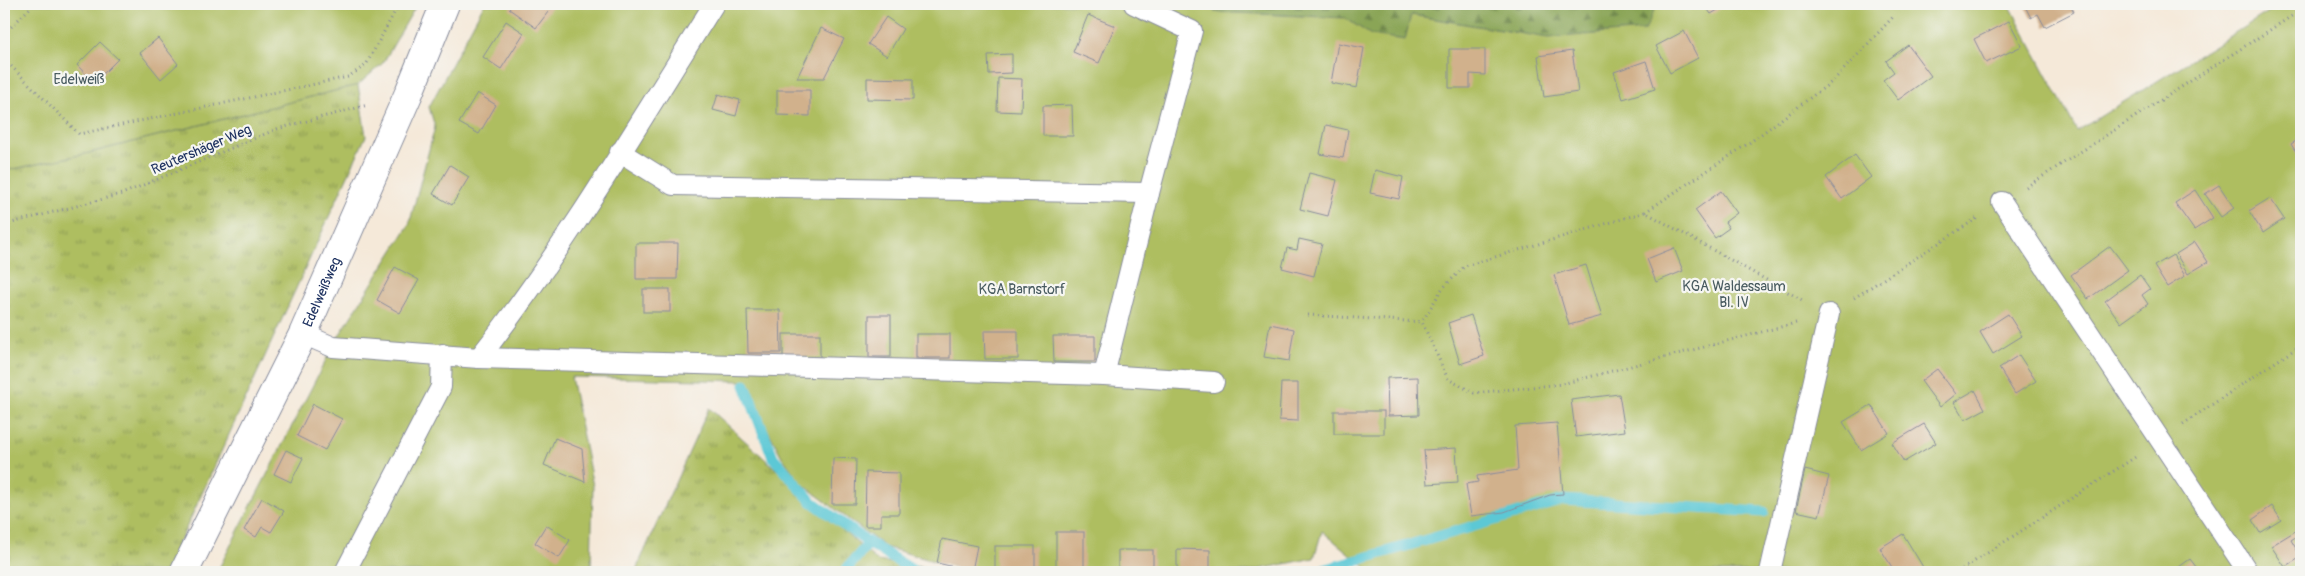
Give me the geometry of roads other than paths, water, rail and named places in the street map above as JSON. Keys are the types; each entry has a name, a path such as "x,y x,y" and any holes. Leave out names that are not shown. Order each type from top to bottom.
{"street":[{"name":"Edelweißweg","path":"184,572 303,334 408,95 445,4"}],"lane":[{"path":"479,358 516,311 714,4"},
{"path":"1104,375 1149,193 1192,31 1134,4"},
{"path":"620,152 673,185 1149,193"},
{"path":"2002,202 2248,572"},
{"path":"1770,572 1829,314"},
{"path":"303,334 333,347 479,358 1104,375 1214,382"},
{"path":"344,572 441,387 442,354"}],"waterway":[{"path":"745,385 773,457 811,501 869,543 915,572"},
{"path":"1317,572 1563,500 1764,512"},
{"path":"844,572 869,543"}],"park label":[{"name":"Edelweiß","path":"79,79"},
{"name":"KGA Barnstorf","path":"1022,289"},
{"name":"KGA Waldessaum Bl. IV","path":"1734,294"}]}
